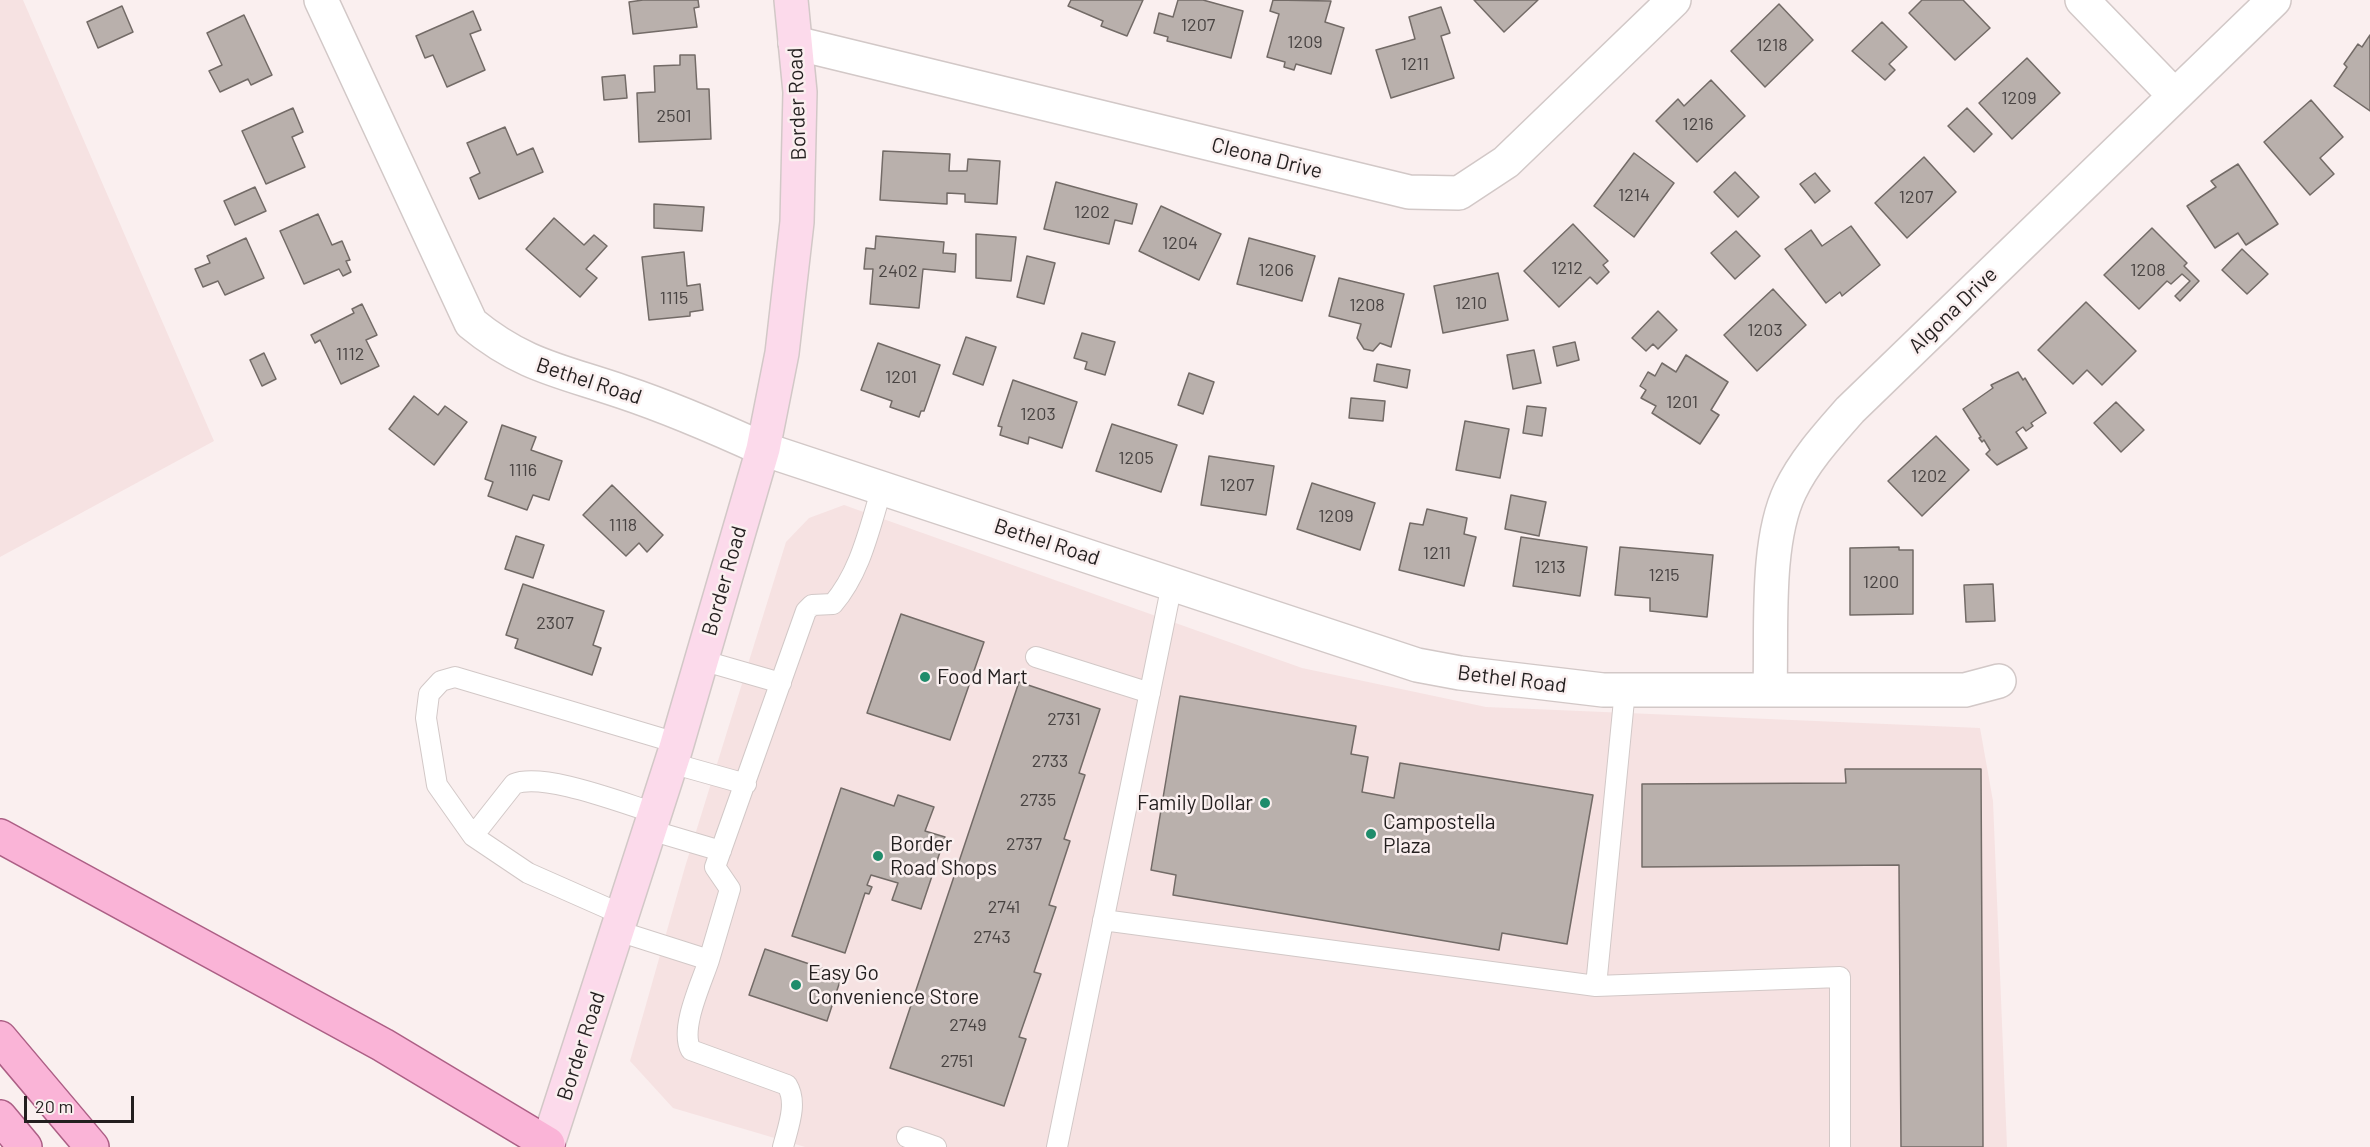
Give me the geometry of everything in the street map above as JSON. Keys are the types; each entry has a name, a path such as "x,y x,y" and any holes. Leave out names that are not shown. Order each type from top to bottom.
{"main road":[{"path":"0,836 383,1045 546,1146"},
{"path":"8,1047 92,1147"},
{"path":"0,1117 25,1147"}],"street":[{"name":"Bethel Road","path":"321,0 471,323 493,341 526,361 681,412 763,448 1417,665 1460,673 1603,690 1965,690 1999,681"},
{"name":"Border Road","path":"546,1146 621,923 674,753 763,448 782,353 797,222 800,92 791,0"},
{"name":"Cleona Drive","path":"795,43 1409,192 1459,193 1506,162 1674,0"},
{"path":"2082,0 2174,95"},
{"name":"Algona Drive","path":"1770,690 1775,545 1790,491 1814,451 1850,410 2274,0"}],"lane":[{"path":"783,1147 792,1112 792,1092 787,1084 691,1050 687,1042 688,1024 730,889 715,867 806,611 812,605 833,604 848,586 858,563 882,488"},
{"path":"1057,1147 1172,584"},
{"path":"1036,657 1150,693"},
{"path":"701,660 781,683"},
{"path":"709,960 621,923 528,873 473,836 437,785 426,718 429,694 441,681 455,676 674,753 746,784"},
{"path":"1596,986 1625,690"},
{"path":"473,836 513,784 522,781 553,783 652,821 721,851"},
{"path":"1103,920 1596,986 1840,977 1840,1147"},
{"path":"907,1137 936,1147"}],"shaded area":[{"path":"0,0 23,0 214,441 0,557"},
{"path":"844,505 1302,668 1486,707 1980,728 1993,801 2007,1147 805,1147 673,1108 630,1061 685,867 786,542 809,518"}],"building":[{"path":"698,0 699,7 694,8 697,27 633,34 629,2"},
{"path":"1071,0 1143,0 1127,36 1101,26 1103,21 1068,6"},
{"path":"1178,0 1203,0 1243,11 1231,58 1167,41 1168,37 1154,33 1159,13 1173,17"},
{"path":"1273,0 1331,1 1325,22 1344,28 1331,74 1296,64 1294,70 1284,67 1285,62 1267,57 1279,14 1270,11"},
{"path":"1474,0 1538,0 1504,32"},
{"path":"1922,0 1963,0 1990,28 1955,60 1909,13"},
{"path":"1779,4 1813,40 1765,87 1731,51"},
{"path":"122,6 133,32 98,48 87,22"},
{"path":"1441,7 1450,33 1441,36 1454,78 1391,98 1376,50 1415,39 1409,17"},
{"path":"473,11 481,30 470,34 485,70 447,87 433,55 425,58 416,36"},
{"path":"244,15 272,75 251,85 248,79 220,92 209,71 222,65 207,33"},
{"path":"1882,22 1907,47 1889,64 1895,70 1885,80 1852,51"},
{"path":"2370,35 2370,111 2334,86 2347,67 2344,64 2358,44 2362,47"},
{"path":"680,55 695,55 697,89 709,89 711,139 639,142 637,93 655,92 654,66 680,65"},
{"path":"2027,58 2060,93 2012,139 1979,103"},
{"path":"625,75 627,98 604,100 602,77"},
{"path":"1711,80 1745,116 1697,162 1656,121 1678,99 1684,106"},
{"path":"2311,100 2343,137 2320,158 2334,174 2310,195 2264,142"},
{"path":"293,108 303,132 292,137 305,167 266,184 242,131"},
{"path":"1967,108 1992,134 1974,152 1948,126"},
{"path":"505,127 517,155 533,148 543,172 479,199 470,178 480,173 467,143"},
{"path":"883,151 950,154 949,171 967,171 968,159 1000,161 997,204 965,202 965,194 947,193 947,204 880,200"},
{"path":"1634,153 1674,183 1634,237 1594,206"},
{"path":"1924,157 1956,192 1907,238 1875,203"},
{"path":"2238,164 2278,224 2246,245 2238,233 2215,248 2187,206 2216,187 2211,181"},
{"path":"1735,172 1759,197 1738,217 1714,192"},
{"path":"1815,173 1830,191 1815,203 1800,184"},
{"path":"1056,182 1137,204 1132,224 1115,220 1109,244 1044,229"},
{"path":"255,187 266,211 235,225 224,201"},
{"path":"654,204 704,207 702,231 654,228"},
{"path":"1161,206 1221,234 1199,280 1139,251"},
{"path":"318,214 332,245 342,241 350,260 346,261 351,272 343,276 339,269 304,284 280,231"},
{"path":"554,218 584,245 594,235 607,246 586,269 597,278 580,297 526,249"},
{"path":"1573,224 1608,261 1603,265 1609,272 1597,284 1590,277 1559,307 1524,271"},
{"path":"1851,226 1880,265 1842,296 1840,292 1826,303 1785,249 1811,230 1822,246"},
{"path":"2152,228 2187,263 2184,266 2199,281 2180,301 2175,296 2190,281 2182,274 2171,284 2167,281 2139,309 2104,275"},
{"path":"1736,231 1760,256 1735,279 1711,253"},
{"path":"976,234 1016,237 1011,281 976,278"},
{"path":"876,236 944,242 943,253 956,254 955,272 923,269 919,308 870,304 873,269 864,269 866,248 875,249"},
{"path":"246,238 264,278 225,295 218,281 203,287 195,269 210,263 207,256"},
{"path":"1249,238 1315,256 1302,301 1237,284"},
{"path":"2242,249 2268,274 2247,294 2222,270"},
{"path":"684,252 687,286 700,284 703,310 690,312 690,316 649,320 642,257"},
{"path":"1027,256 1055,263 1044,304 1017,297"},
{"path":"1498,273 1508,320 1443,333 1434,286"},
{"path":"1339,278 1404,294 1391,347 1380,343 1373,351 1364,349 1357,338 1361,324 1329,316"},
{"path":"1773,289 1806,325 1757,371 1724,335"},
{"path":"2086,302 2136,351 2102,385 2087,370 2073,384 2038,350"},
{"path":"362,304 377,335 366,340 379,366 341,384 320,340 315,343 311,335 354,313 352,309"},
{"path":"1658,311 1677,330 1658,349 1653,344 1646,351 1632,338"},
{"path":"1082,333 1115,342 1105,375 1085,369 1087,362 1074,358"},
{"path":"966,337 996,347 983,385 953,374"},
{"path":"1575,342 1579,360 1557,366 1553,347"},
{"path":"878,343 940,365 924,411 921,411 919,417 890,407 892,401 861,390"},
{"path":"1534,350 1541,383 1513,389 1507,355"},
{"path":"264,353 276,379 262,386 250,360"},
{"path":"1686,355 1728,382 1711,410 1719,415 1700,444 1652,413 1656,406 1641,398 1646,390 1640,386 1648,372 1655,376 1662,363 1676,372"},
{"path":"1377,364 1410,370 1407,388 1374,381"},
{"path":"2018,372 2023,380 2025,378 2046,413 2031,423 2033,426 2026,431 2023,427 2016,432 2027,448 1997,465 1986,454 1990,450 1984,440 1982,442 1979,438 1981,437 1963,409 1993,388 1991,385"},
{"path":"1189,373 1214,382 1203,414 1178,405"},
{"path":"1013,380 1077,402 1062,448 1029,437 1028,444 1000,435 1002,427 998,426"},
{"path":"414,396 438,415 445,406 467,422 434,465 389,429"},
{"path":"1351,398 1385,401 1383,421 1349,418"},
{"path":"2116,402 2144,430 2121,452 2094,423"},
{"path":"1527,406 1546,408 1542,436 1523,433"},
{"path":"1465,421 1509,429 1500,478 1456,470"},
{"path":"1112,424 1177,445 1161,492 1096,471"},
{"path":"502,425 536,437 531,450 562,461 549,500 533,495 527,510 488,496 493,482 485,479"},
{"path":"1936,436 1969,470 1922,516 1888,481"},
{"path":"1209,456 1274,466 1266,515 1201,505"},
{"path":"1312,483 1375,503 1360,550 1297,529"},
{"path":"612,485 663,535 647,552 639,543 626,556 583,515"},
{"path":"1511,495 1546,502 1539,536 1505,529"},
{"path":"1427,509 1467,518 1464,534 1476,537 1464,586 1399,570 1410,523 1423,525"},
{"path":"516,536 544,545 533,578 505,569"},
{"path":"1521,537 1587,547 1580,596 1513,586"},
{"path":"1620,547 1713,555 1707,617 1650,611 1650,598 1615,595"},
{"path":"1899,547 1899,550 1913,550 1913,614 1850,615 1850,548"},
{"path":"523,584 604,611 593,645 601,648 592,675 515,648 518,639 506,635"},
{"path":"1993,584 1995,621 1966,622 1964,585"},
{"name":"Food Mart","path":"901,614 984,642 950,740 867,713"},
{"path":"1019,682 1100,709 1079,773 1085,775 1064,839 1070,841 1049,905 1056,907 1034,972 1041,974 1019,1037 1026,1039 1004,1106 890,1068"},
{"name":"Campostella Plaza","path":"1180,696 1356,726 1351,754 1368,757 1362,792 1394,798 1400,763 1593,795 1567,944 1502,933 1499,950 1173,895 1176,875 1151,870"},
{"path":"1845,769 1981,769 1983,1147 1901,1147 1899,865 1642,867 1642,784 1846,783"},
{"name":"Border Road Shops","path":"841,788 894,806 898,795 934,807 925,831 945,837 921,909 892,900 898,883 871,875 867,885 872,887 869,894 865,893 845,953 792,936"},
{"name":"Easy Go Convenience Store","path":"765,949 842,975 827,1021 749,995"}],"place":[{"name":"Food Mart","path":"925,677"},
{"name":"Family Dollar","path":"1265,803"},
{"name":"Campostella Plaza","path":"1371,834"},
{"name":"Border Road Shops","path":"878,856"},
{"name":"Easy Go Convenience Store","path":"796,985"}]}
